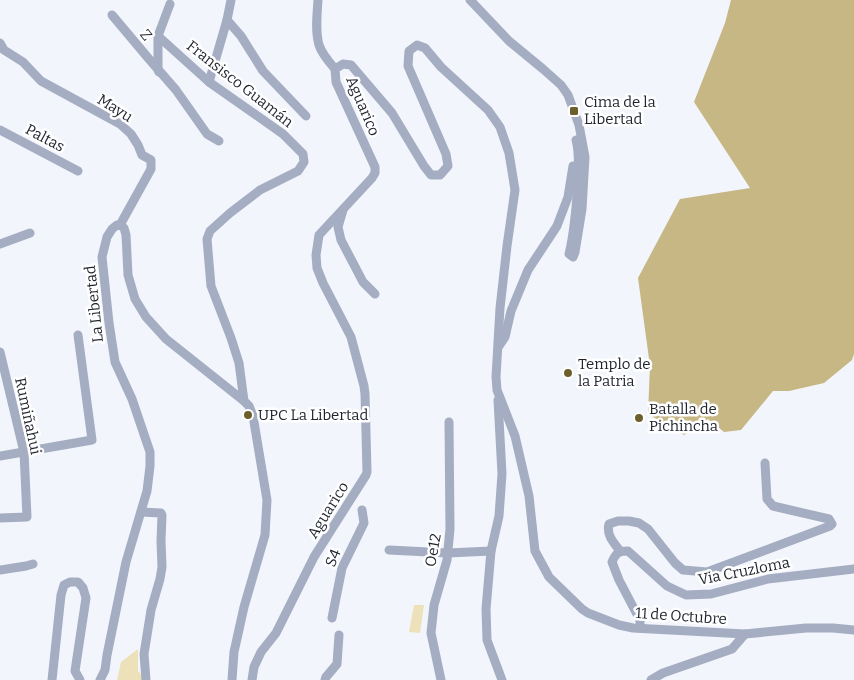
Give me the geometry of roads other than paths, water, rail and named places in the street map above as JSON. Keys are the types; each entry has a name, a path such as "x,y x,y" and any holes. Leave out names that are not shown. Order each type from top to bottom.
{"street":[{"path":"209,82 231,0"},
{"path":"318,0 316,20 319,46 335,69"},
{"path":"470,0 509,41 561,85 568,95 579,125 585,157 582,209 573,257 569,254 576,220 579,154 576,140"},
{"path":"160,72 158,70 158,36 170,4"},
{"name":"Z","path":"112,15 176,90 207,134 219,141"},
{"path":"227,20 263,70 306,116"},
{"name":"Fransisco Guamán","path":"158,36 209,82 284,134 303,154 304,158 304,162 298,171 260,190 210,231 208,239 211,286 239,363 244,401"},
{"name":"Mayu","path":"0,43 4,50 23,62 41,82 120,124 131,134 142,155 151,160 150,169 120,225"},
{"name":"Aguarico","path":"252,680 254,667 261,652 276,633 314,557 367,472 364,386 351,337 323,283 317,268 316,255 319,235 375,173 375,167 336,82 335,69 343,64 351,65 392,113 431,175 440,174 448,166 446,154 408,66 409,51 417,45 425,48 441,67 488,110 500,127 509,153 515,190 500,308 498,349"},
{"path":"498,349 528,270 556,226 568,197 577,134 574,111"},
{"name":"Paltas","path":"0,130 78,171"},
{"path":"344,208 338,227 341,240 363,282 375,294"},
{"path":"120,225 124,228 126,235 128,275 135,299 146,317 166,339 244,401 249,406 253,416 267,500 265,535 244,607 234,652 232,680"},
{"name":"La Libertad","path":"100,680 105,670 126,562 147,491 150,466 150,452 132,399 112,352 108,323 102,257 112,229 120,225"},
{"path":"0,244 30,233"},
{"path":"0,456 92,440 78,334"},
{"name":"11 de Octubre","path":"498,349 497,390 515,436 529,496 536,551 549,577 588,613 619,624 640,628 746,634 806,628 854,630"},
{"name":"Rumiñahui","path":"0,352 4,390 24,452 27,517 0,518"},
{"path":"497,390 502,474 499,516 491,551 486,609 487,640 502,680"},
{"name":"Oe12","path":"441,680 432,634 434,605 447,560 450,529 449,422"},
{"path":"640,628 640,620 619,580 612,562 615,554 620,551 607,529 609,524 618,521 639,523 648,529 675,563 683,570 707,572 832,524 829,519 773,506 767,499 765,463"},
{"name":"S4","path":"332,618 342,568 364,523 362,510"},
{"path":"141,512 160,513 162,515 162,567 151,610 144,654 146,680"},
{"path":"389,550 448,553 491,551"},
{"name":"Via Cruzloma","path":"620,551 628,551 667,586 686,595 711,594 768,579 854,569"},
{"path":"0,570 33,564"},
{"path":"52,680 61,595 64,585 70,582 78,582 83,588 86,598 76,671 80,680"},
{"path":"651,680 662,673 732,649 746,634"},
{"path":"325,680 337,664 339,635"}],"place":[{"name":"Cima de la Libertad","path":"574,111"},
{"name":"Templo de la Patria","path":"568,373"},
{"name":"UPC La Libertad","path":"248,415"},
{"name":"Batalla de Pichincha","path":"639,418"}]}
